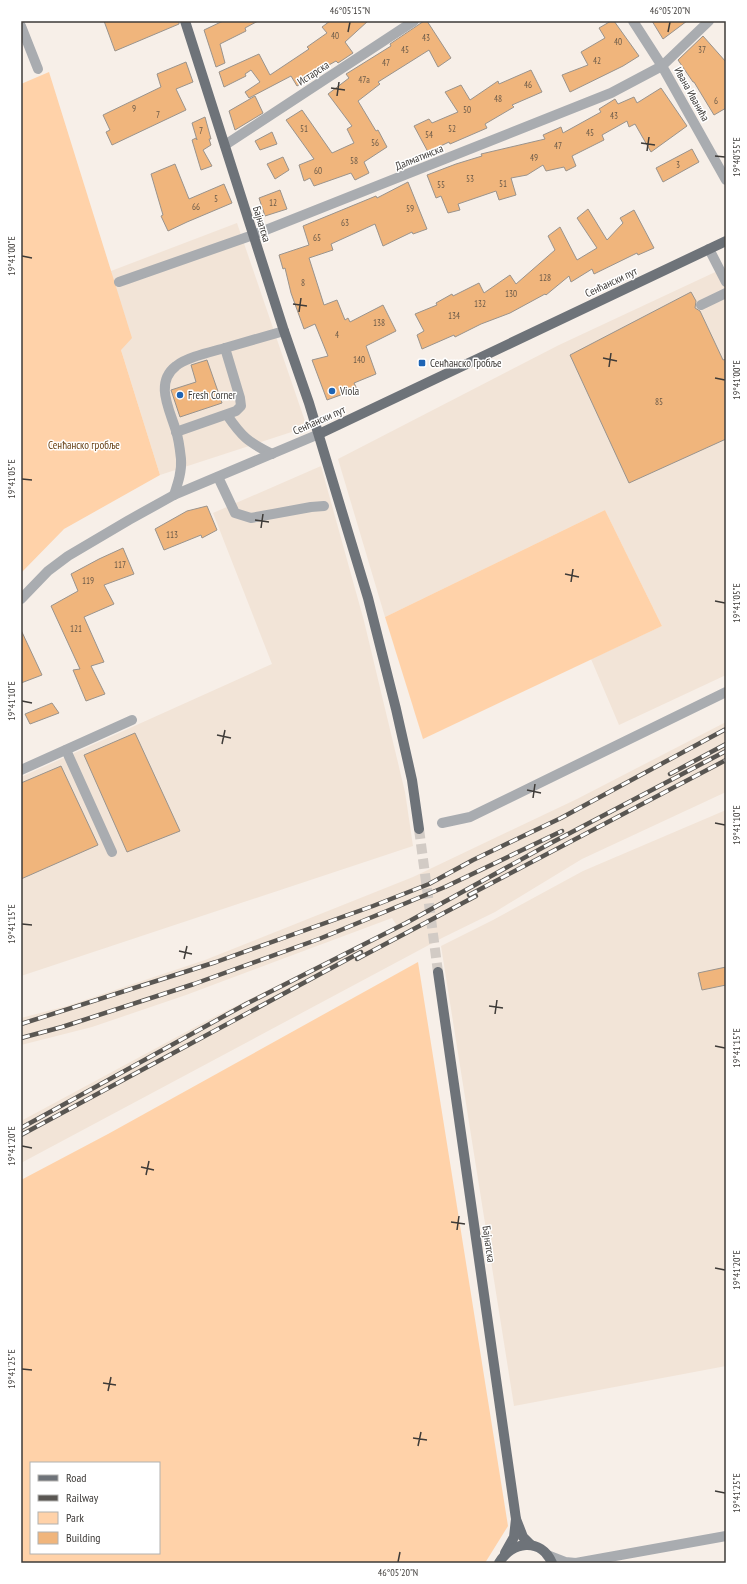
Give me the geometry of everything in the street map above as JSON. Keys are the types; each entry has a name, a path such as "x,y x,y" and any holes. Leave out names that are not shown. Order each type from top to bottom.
{"main road":[{"name":"Бајнатска","path":"185,21 284,331 319,434 372,612 412,780 419,829"},
{"name":"Сенћански пут","path":"319,434 726,241"},
{"name":"Бајнатска","path":"438,972 516,1519"},
{"path":"516,1519 523,1537 531,1545 540,1549 550,1559"},
{"path":"500,1561 514,1537 516,1519"},
{"path":"500,1561 517,1546 531,1545"}],"street":[{"name":"Истарска","path":"225,145 414,21"},
{"name":"Ивана Иванића","path":"633,21 662,66 726,180"},
{"name":"Далматинска","path":"119,282 253,235 611,93 662,66 709,21"},
{"path":"21,26 38,69"},
{"path":"709,249 726,282"},
{"path":"701,305 726,293"},
{"path":"174,495 181,464 176,432 165,398 164,389 167,377 171,370 182,361 284,331"},
{"path":"176,432 227,415 239,409 241,402 225,348"},
{"path":"227,415 245,438 272,454"},
{"name":"Сенћански пут","path":"21,599 48,571 68,556 174,495 319,434"},
{"path":"218,477 235,513 250,518 290,510 324,506"},
{"path":"442,823 470,817 726,692"},
{"path":"21,770 132,720"},
{"path":"66,750 112,852"},
{"path":"550,1559 576,1563 726,1536"}],"shaded area":[{"path":"237,223 307,427 160,475 121,350 111,271"},
{"path":"726,267 726,675 619,725 591,659 662,626 605,510 385,617 338,459 559,345"},
{"path":"321,466 364,621 405,792 413,846 21,976 21,777 272,664 213,513"},
{"path":"726,722 726,792 582,859 495,912 442,938 21,1163 21,1121 212,1018 397,926 392,918 186,995 92,1027 21,1045 21,1018 67,1006 205,960 413,877 577,799"},
{"path":"726,810 726,1366 514,1406 441,946 493,920 583,871"}],"green space":[{"name":"Сенћанско гробље","path":"49,72 132,338 121,350 160,475 64,529 21,573 21,84"},
{"path":"605,510 662,626 423,739 385,617"},
{"path":"418,962 508,1526 485,1563 21,1563 21,1180 108,1134"}],"building":[{"path":"104,21 179,21 179,24 115,51"},
{"path":"223,21 258,21 245,28 246,31 220,44 225,63 216,67 204,30"},
{"path":"330,21 368,21 345,42 353,53 338,63 336,61 313,74 314,76 297,86 291,76 249,98 245,92 260,82 251,70 245,74 246,76 224,87 219,72 259,54 270,75 309,49 307,47 327,33 322,27"},
{"path":"424,21 427,21 451,58 438,67 429,50 378,82 380,84 358,101 376,131 378,130 387,147 364,162 369,173 355,180 351,173 314,186 310,178 304,181 299,165 314,159 286,120 302,110 332,153 354,143 347,129 352,126 328,94 349,78 346,74 391,46 390,44"},
{"path":"611,21 614,21 639,56 623,66 570,92 562,75 588,65 581,52 605,38 599,28"},
{"path":"652,21 687,21 663,39"},
{"path":"703,36 726,62 726,108 714,115 694,82 678,60"},
{"path":"186,62 193,82 176,89 186,110 112,145 106,132 110,130 103,115 161,87 157,74"},
{"path":"531,70 542,92 512,105 514,107 485,124 487,128 450,144 449,142 428,152 414,126 429,119 432,123 458,112 445,92 461,85 470,100 498,81 499,84"},
{"path":"661,88 687,126 651,152 635,124 629,127 627,121 602,135 604,140 572,156 576,166 566,171 564,167 546,171 543,165 527,175 511,178 516,195 499,200 496,191 458,204 460,210 448,213 441,196 436,198 427,175 482,156 481,154 545,139 543,135 561,127 563,133 601,112 599,109 615,99 618,104 634,97 637,103"},
{"path":"255,96 263,113 235,130 229,111"},
{"path":"205,117 211,139 209,139 211,145 203,150 212,166 201,170 192,140 196,138 197,140 192,123"},
{"path":"272,132 277,144 260,150 255,141"},
{"path":"692,149 699,162 663,182 656,168"},
{"path":"283,157 289,170 275,179 267,164"},
{"path":"175,164 189,199 224,184 232,203 168,231 161,216 163,215 151,174"},
{"path":"408,182 427,229 413,234 412,232 383,246 375,224 331,244 333,250 309,258 324,305 337,300 345,320 348,318 350,322 383,305 396,331 366,346 376,374 354,383 357,389 327,400 312,360 328,356 315,324 304,329 291,293 285,268 283,269 279,255 309,245 303,226 376,196 377,198"},
{"path":"280,190 287,209 265,216 259,198"},
{"path":"588,209 607,240 623,223 620,218 634,210 654,248 638,255 637,253 594,274 592,269 571,282 569,276 546,295 545,294 510,313 481,324 455,337 454,335 422,349 417,335 424,331 415,314 437,305 436,303 452,294 453,296 479,283 484,293 510,275 516,284 555,250 548,236 560,227 577,260 597,248 577,218"},
{"path":"691,292 696,301 695,308 700,311 723,360 726,359 726,439 629,483 570,355"},
{"path":"207,360 222,403 180,417 171,390 196,382 191,365"},
{"path":"207,506 217,530 202,538 201,535 164,550 155,529 187,511"},
{"path":"123,548 134,574 104,585 114,604 84,617 104,662 91,666 105,694 86,701 73,670 80,669 51,606 78,591 71,574"},
{"path":"21,630 42,675 21,683"},
{"path":"52,703 59,713 30,724 25,714"},
{"path":"135,733 180,831 127,852 84,755"},
{"path":"61,766 98,845 21,879 21,783"},
{"path":"726,967 726,985 702,990 698,973"}],"tunnel":[{"path":"419,829 438,972"}],"railway":[{"path":"21,1024 216,962 373,906 429,884 473,860 561,818 726,729"},
{"path":"670,774 726,744"},
{"path":"21,1128 246,1004 406,923 551,843 726,751"},
{"path":"469,895 726,760"},
{"path":"21,1038 62,1027 194,984 319,939 445,887 562,831"},
{"path":"357,959 476,896"},
{"path":"21,1135 361,952"}],"place":[{"name":"Сенћанско Гробље","path":"422,363"},
{"name":"Viola","path":"332,391"},
{"name":"Fresh Corner","path":"180,395"}]}
